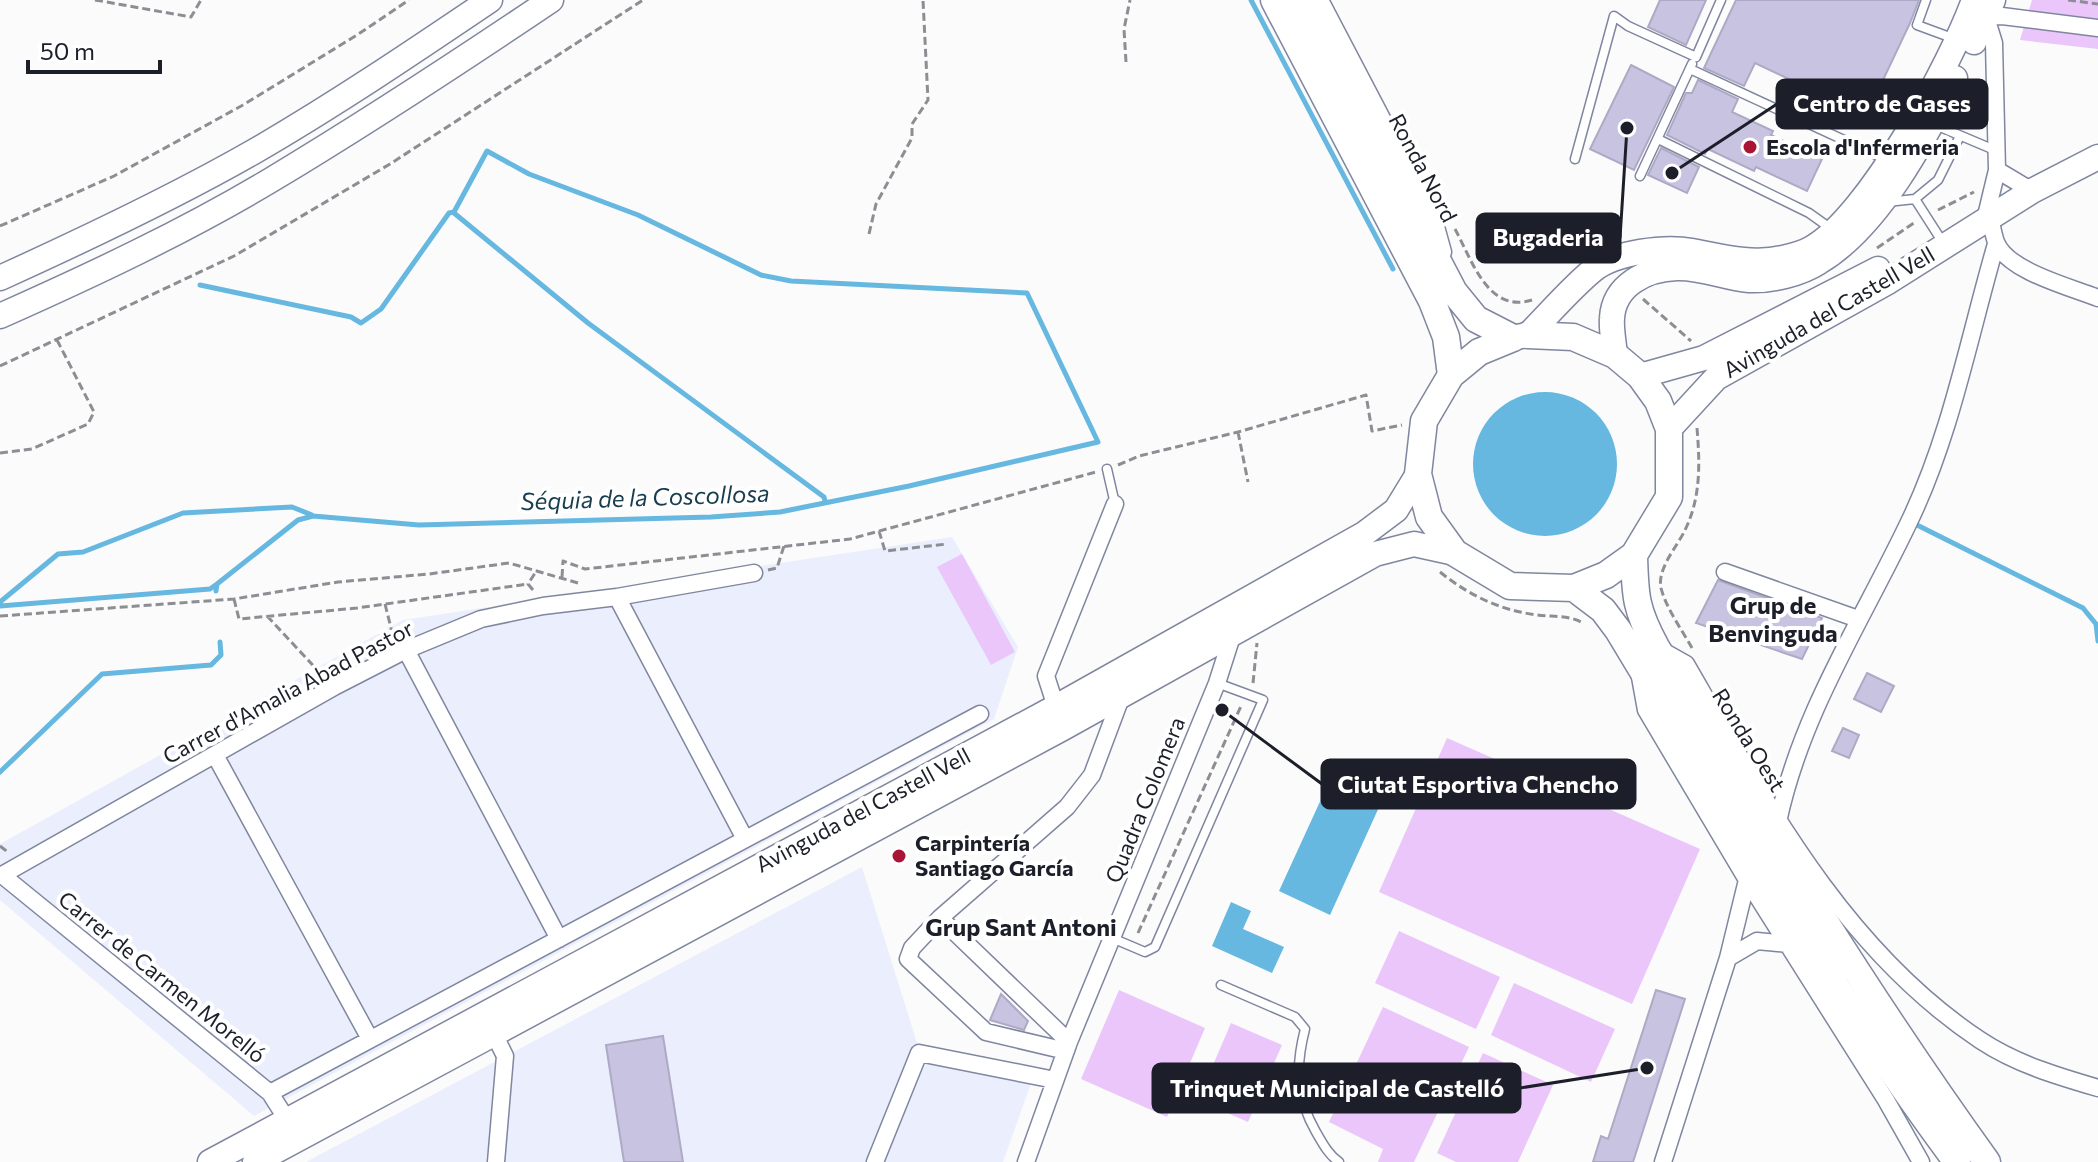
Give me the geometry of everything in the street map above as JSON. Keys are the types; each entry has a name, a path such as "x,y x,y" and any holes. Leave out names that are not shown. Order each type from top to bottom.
{"main road":[{"path":"0,278 122,222 255,151 370,80 490,0"},
{"path":"0,316 134,254 268,182 388,108 551,0"},
{"path":"1274,0 1432,301 1446,337 1451,375"},
{"name":"Ronda Nord","path":"1301,0 1454,292 1476,319 1521,336"},
{"path":"1521,336 1573,337 1615,355 1640,376 1658,401 1669,429 1669,497 1634,555 1606,575 1574,588 1510,586 1455,553 1429,517 1418,474 1424,421 1451,375 1479,352 1521,336 1595,268 1642,250 1684,249 1753,262 1811,249 1834,231 1865,195 1920,111 1957,40 1984,6"},
{"path":"1615,355 1612,319 1615,303 1624,287 1647,273 1678,268 1749,280 1781,277 1817,264 1847,243 1880,203 1933,124 1984,6"},
{"name":"Avinguda del Castell Vell","path":"1640,376 1704,358 1988,218 2098,157"},
{"name":"Avinguda del Castell Vell","path":"1669,429 1716,378 1886,283 1951,236"},
{"name":"Avinguda del Castell Vell","path":"255,1162 294,1129 1364,534 1396,510 1418,474"},
{"name":"Avinguda del Castell Vell","path":"210,1162 294,1129 494,1034 1122,695 1375,554 1414,544 1455,553"},
{"name":"Ronda Oest","path":"1634,555 1635,594 1646,653 1806,941 1900,1086 1957,1162"},
{"name":"Ronda Oest","path":"1574,588 1603,610 1646,653 1918,1067 1987,1162"}],"street":[{"name":"Ronda Nord","path":"1320,0 1433,216 1454,292"},
{"path":"2017,18 2023,0"},
{"path":"1984,6 2017,18 2098,28"},
{"path":"1984,6 1994,43 1997,170 1988,218 1996,244 2010,260 2028,270 2098,298"},
{"path":"1997,170 2032,191"},
{"path":"1778,822 1786,781 1815,707 1909,521 1936,457 1996,244"},
{"path":"1056,707 1046,676 1115,504"},
{"path":"1725,572 1858,619"},
{"name":"Carrer d'Amalia Abad Pastor","path":"2,875 334,687 406,650 481,619 543,606 617,597 754,573"},
{"path":"617,597 745,839"},
{"name":"Quadra Colomera","path":"1026,1162 1067,1046 1114,939 1217,683 1233,633"},
{"path":"406,650 559,939"},
{"name":"Ronda Oest","path":"1921,1162 1646,710 1646,653 1686,664 1778,822 1820,884 1864,937 1922,994 1981,1040 2036,1069 2098,1088"},
{"path":"1067,1046 986,1032 908,959 912,948 940,918 1067,807 1092,775 1122,695"},
{"name":"Avinguda del Castell Vell","path":"270,1093 980,714"},
{"path":"926,742 940,769"},
{"path":"215,755 370,1039"},
{"path":"1758,788 1786,781"},
{"name":"Carrer de Carmen Morelló","path":"2,875 270,1093 294,1129"},
{"path":"1663,1162 1728,958 1747,880"},
{"path":"940,918 1067,1046"},
{"path":"1728,958 1757,941 1788,944"},
{"path":"494,1034 505,1056 496,1162"},
{"path":"875,1162 919,1053 1055,1080"}],"lane":[{"path":"1640,176 1721,0"},
{"path":"1926,0 1917,25 1957,40"},
{"path":"1575,159 1614,16 1628,26 1696,57"},
{"path":"1690,69 1888,161"},
{"path":"1933,124 1997,151"},
{"path":"1880,203 1915,199 1938,180 1960,136"},
{"path":"1658,139 1809,213 1834,231"},
{"path":"1915,199 1951,236"},
{"path":"1107,469 1115,504"},
{"path":"1114,939 1145,952 1155,947 1263,700 1217,683"},
{"path":"1221,985 1295,1017 1305,1029 1298,1057 1303,1108 1329,1154 1339,1162"}],"path":[{"path":"95,0 191,17 201,0"},
{"path":"0,226 114,176 243,105 409,0"},
{"path":"0,366 234,256 390,164 643,0"},
{"path":"869,234 876,204 912,138 912,124 928,100 923,0"},
{"path":"1126,62 1124,29 1130,0"},
{"path":"2068,0 2098,4"},
{"name":"Ronda Nord","path":"1453,224 1491,293 1504,301 1535,299"},
{"path":"1624,287 1676,326 1704,358"},
{"path":"0,453 32,449 88,424 94,412 57,340"},
{"path":"562,577 563,561 585,569 850,539 1366,395 1372,431 1424,421"},
{"path":"1697,426 1697,499 1686,529 1660,574 1667,601 1697,656"},
{"path":"1238,432 1248,482"},
{"path":"879,531 885,551 947,544"},
{"path":"754,573 777,568 784,546"},
{"path":"0,616 234,599 338,582 509,563 562,577 617,597"},
{"path":"1431,565 1477,598 1503,608 1574,618 1585,624"},
{"path":"234,599 239,619 385,604 528,584 537,570"},
{"path":"528,584 543,606"},
{"path":"385,604 392,632 406,650"},
{"path":"267,616 334,687"},
{"path":"1114,939 1120,932 1136,938 1255,679 1258,634"}],"shaded area":[{"path":"2032,0 2098,0 2098,49 2020,40"},
{"path":"952,537 1018,647 994,719 254,1116 0,900 0,844 403,620"},
{"path":"962,554 1015,652 991,665 937,567"},
{"path":"1447,738 1700,849 1632,1004 1379,892"},
{"path":"862,867 918,1046 1033,1078 1003,1162 306,1162"},
{"path":"1399,931 1500,977 1476,1029 1375,983"},
{"path":"1514,983 1615,1029 1591,1082 1491,1035"},
{"path":"1119,990 1205,1028 1167,1117 1081,1079"},
{"path":"1383,1007 1469,1047 1414,1162 1378,1162 1383,1149 1329,1122"},
{"path":"1231,1023 1282,1045 1248,1122 1198,1100"},
{"path":"1483,1053 1553,1085 1518,1162 1456,1162 1437,1153"}],"water":[{"path":"1545,392 1572,398 1596,413 1611,437 1617,464 1611,491 1596,515 1572,530 1545,536 1518,530 1494,515 1479,491 1473,464 1479,437 1494,413 1518,398"},
{"path":"1334,771 1385,794 1330,915 1279,891"},
{"path":"1231,902 1251,911 1243,929 1284,947 1272,973 1212,946"}],"building":[{"path":"1660,0 1706,0 1686,45 1648,27"},
{"path":"1736,0 1919,0 1866,116 1755,63 1744,86 1704,68"},
{"path":"1631,65 1674,87 1634,170 1590,149"},
{"name":"Escola d'Infermeria","path":"1698,80 1738,99 1732,112 1822,159 1807,191 1708,149 1705,154 1667,135 1686,93 1692,93"},
{"path":"1661,148 1699,167 1687,193 1648,175"},
{"path":"1718,580 1822,618 1802,659 1696,623"},
{"path":"1867,673 1894,686 1881,712 1854,699"},
{"path":"1843,728 1859,735 1849,758 1832,751"},
{"path":"1656,990 1685,999 1633,1162 1593,1162 1601,1136 1608,1139"},
{"path":"1001,994 1028,1021 1024,1030 990,1020"},
{"path":"663,1036 683,1162 624,1162 606,1045"}],"waterway":[{"path":"1251,0 1393,269"},
{"path":"200,285 351,317 361,323 381,309 449,213 454,212 487,151 529,174 638,215 761,275 791,281 1027,293 1098,442 780,512 711,517 419,525 313,516 298,520 217,584 216,591"},
{"path":"454,213 588,323 824,497 825,501"},
{"path":"0,602 58,554 83,552 183,513 292,507 312,515"},
{"path":"1913,523 2083,608 2096,624 2098,641"},
{"path":"0,606 210,589 217,584"},
{"name":"Séquia de la Coscollosa","path":"0,772 102,674 211,665 221,655 220,642"}],"place":[{"name":"Bugaderia","path":"1627,128"},
{"name":"Escola d'Infermeria","path":"1750,147"},
{"name":"Centro de Gases","path":"1672,173"},
{"name":"Ciutat Esportiva Chencho","path":"1222,710"},
{"name":"Carpintería Santiago García","path":"899,856"},
{"name":"Trinquet Municipal de Castelló","path":"1647,1068"}],"district":[{"name":"Grup de Benvinguda","path":"1773,620"},
{"name":"Grup Sant Antoni","path":"1021,928"}]}
